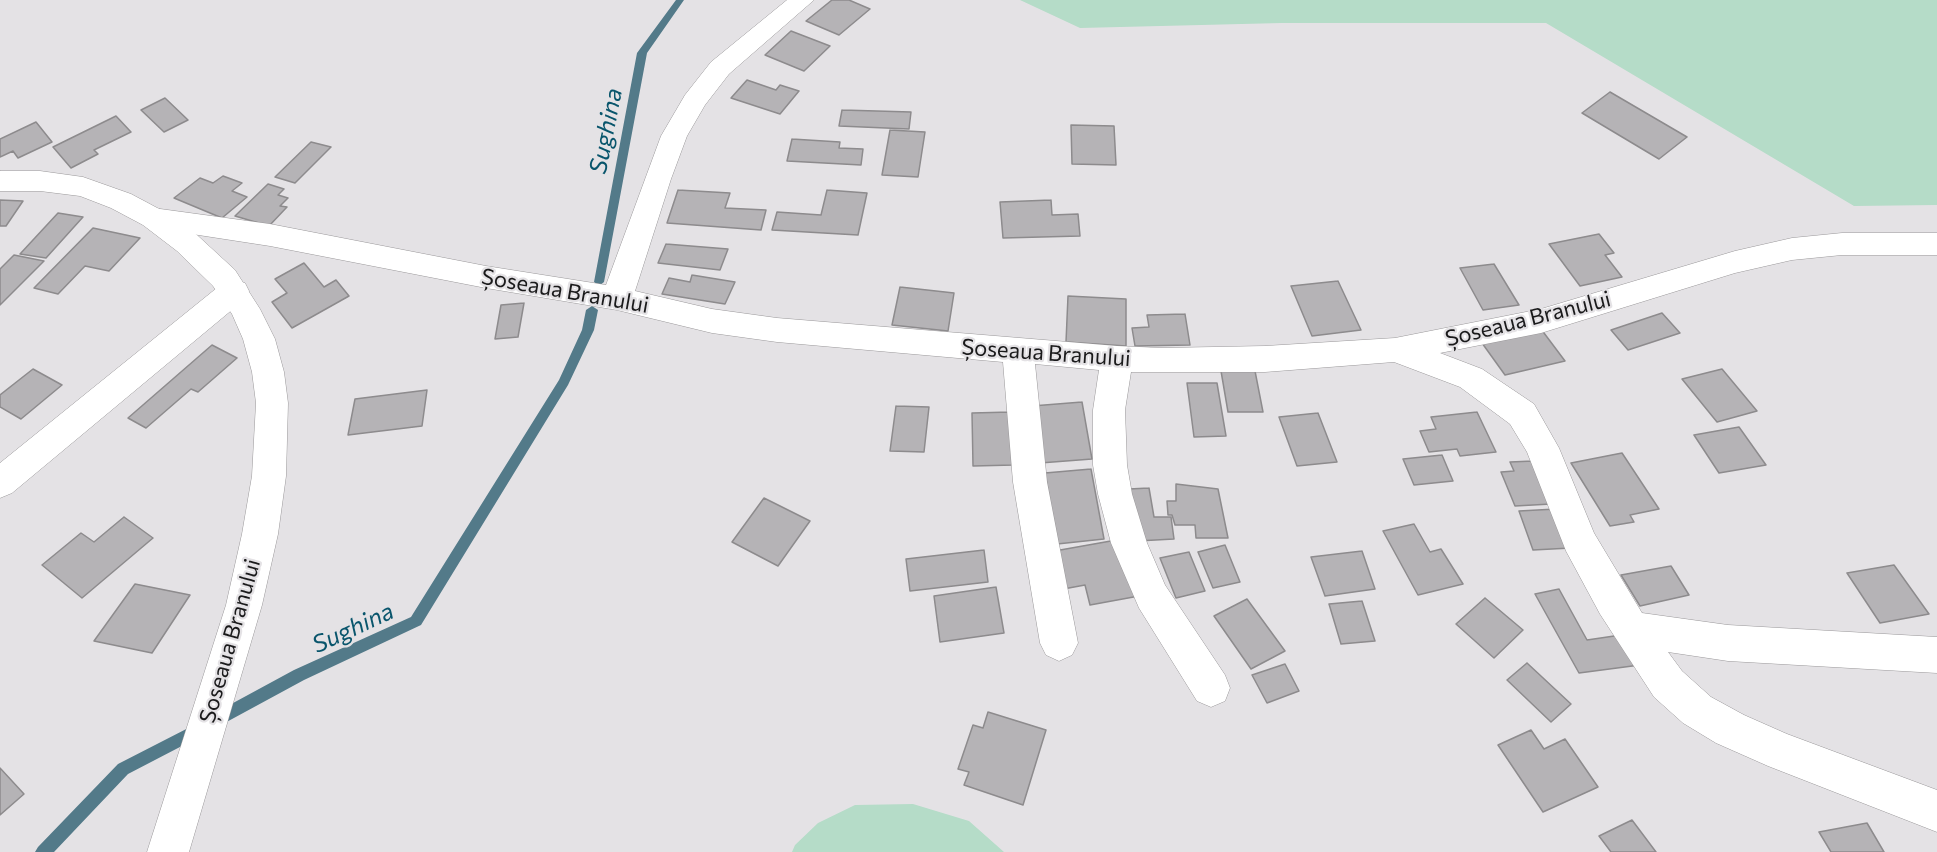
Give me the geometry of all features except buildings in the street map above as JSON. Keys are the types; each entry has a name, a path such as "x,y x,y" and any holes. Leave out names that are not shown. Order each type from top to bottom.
{"street":[{"path":"617,298 657,179 674,136 694,101 720,68 756,35 802,0"},
{"name":"Șoseaua Branului","path":"0,181 40,181 83,187 122,201 153,218 212,264 234,291 259,339 268,372 272,403 269,476 260,534 244,605 168,852"},
{"name":"Șoseaua Branului","path":"153,218 270,235 486,277 617,298 712,321 777,330 1117,359 1265,359 1395,350 1541,321 1735,262 1792,249 1842,244 1937,244"},
{"path":"0,483 234,291"},
{"path":"1395,350 1470,378 1501,397 1522,414 1542,448 1579,540 1613,602 1668,684 1697,710 1730,729 1782,752 1937,811"},
{"path":"1018,351 1021,405 1030,482 1059,643"},
{"path":"1117,359 1109,410 1110,465 1115,494 1129,543 1152,596 1211,688"},
{"path":"1631,629 1728,643 1937,655"}],"green space":[{"path":"1020,0 1937,0 1937,205 1854,206 1546,23 1282,23 1080,28"},
{"path":"913,804 969,821 1004,852 792,852 795,845 818,823 855,805"}],"waterway":[{"name":"Sughina","path":"599,282 642,53 680,0"},
{"name":"Sughina","path":"216,720 299,675 416,621 564,382 588,330 592,310"},
{"name":"Sughina","path":"43,852 123,769 198,730"}]}
